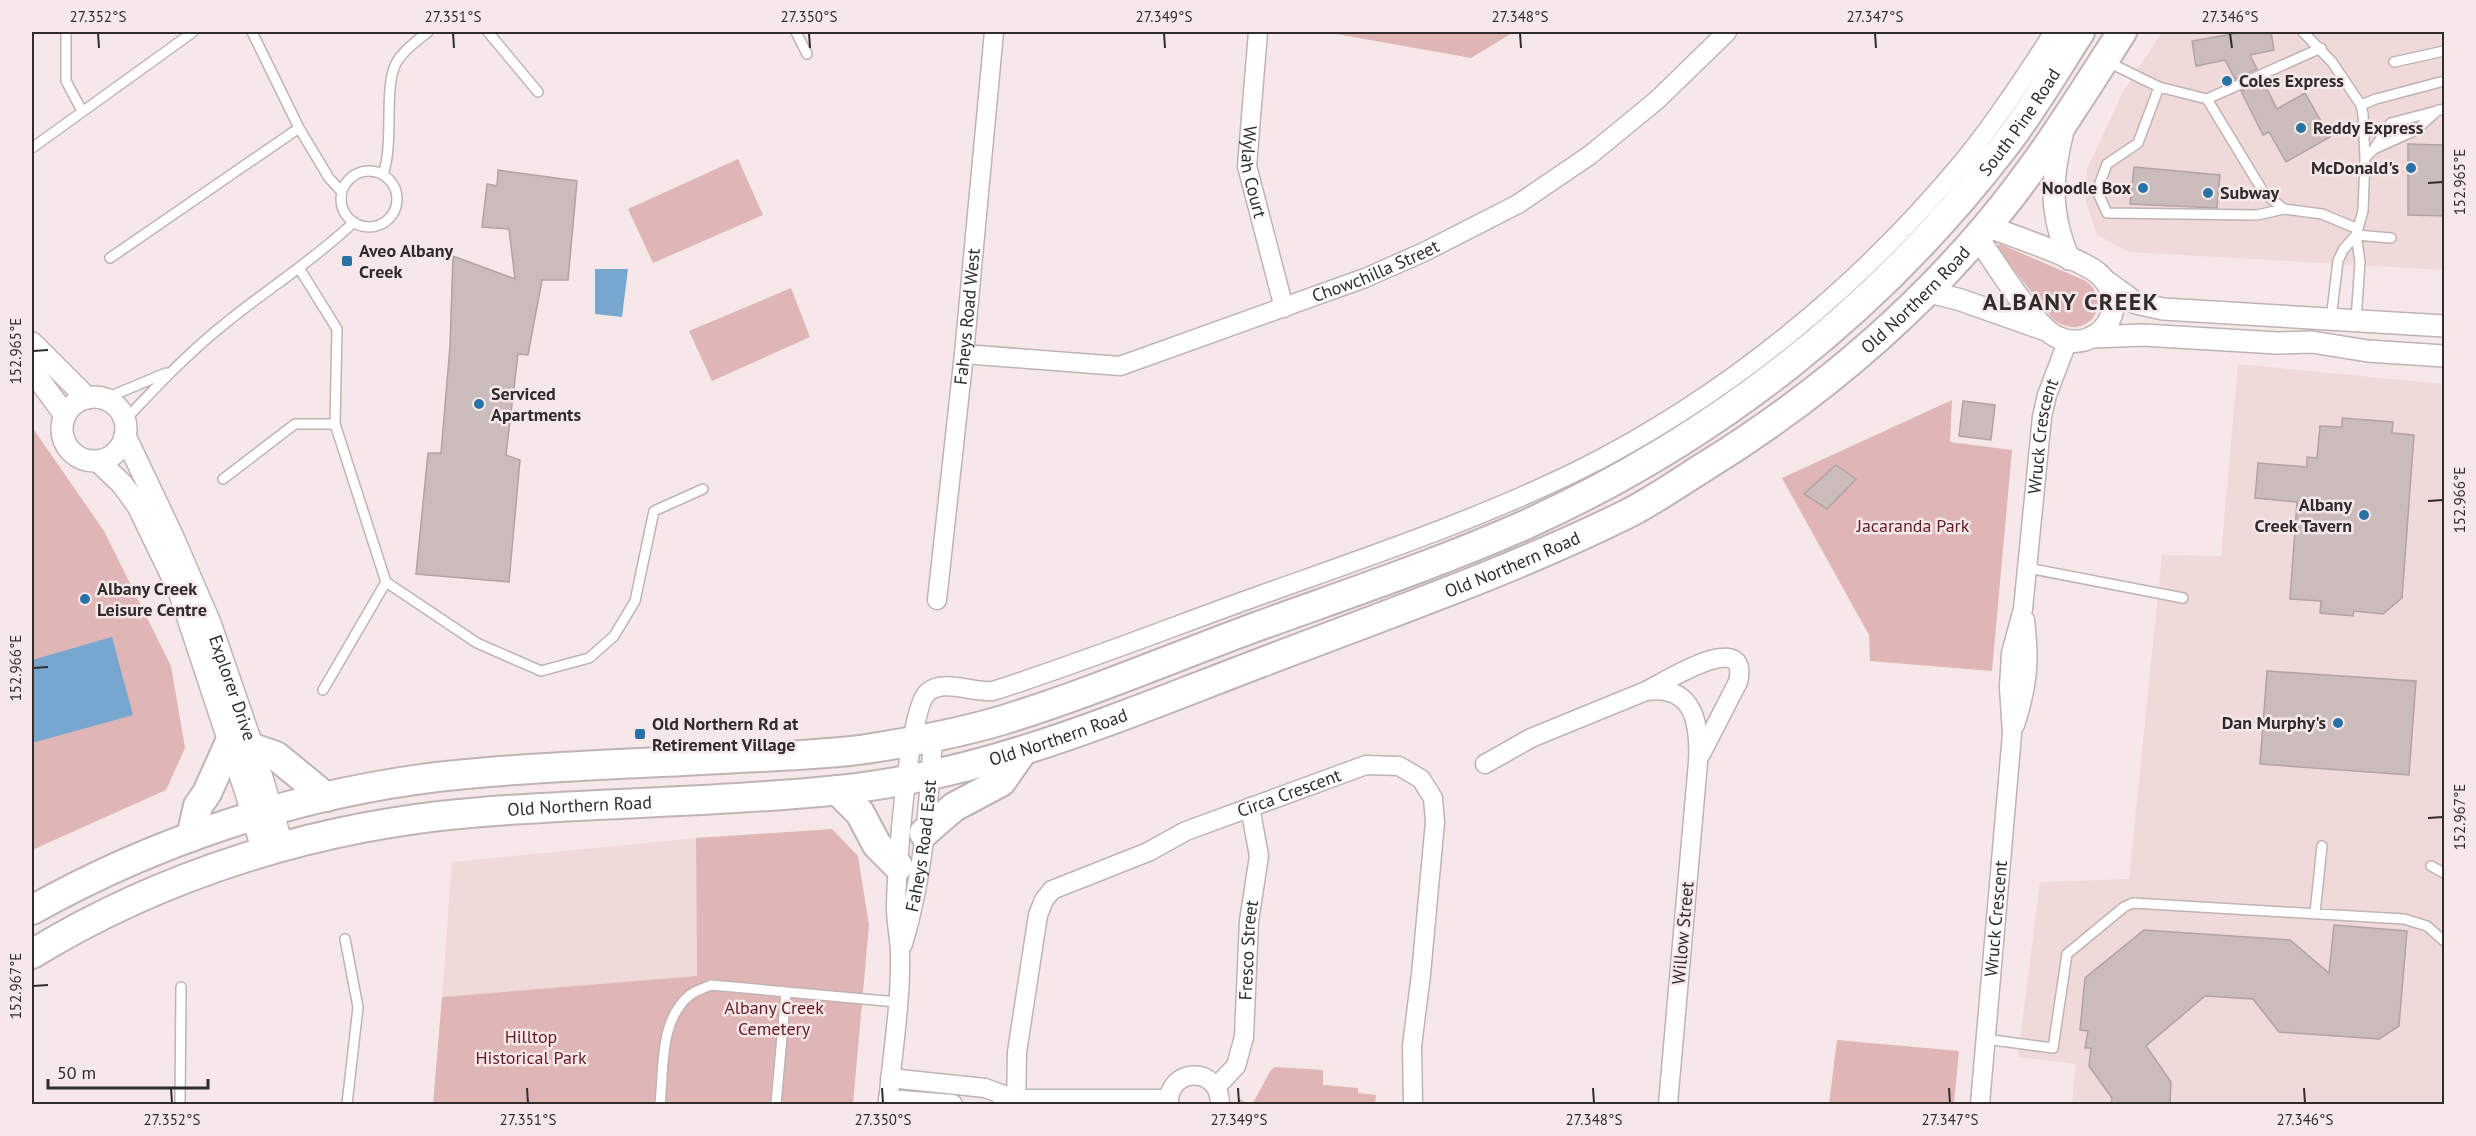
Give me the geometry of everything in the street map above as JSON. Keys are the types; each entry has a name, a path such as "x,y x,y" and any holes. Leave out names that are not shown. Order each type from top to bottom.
{"highway":[{"name":"South Pine Road","path":"1942,203 2008,142 2080,32"},
{"name":"South Pine Road","path":"1982,231 2040,158 2122,32"},
{"path":"1942,203 1982,231"},
{"name":"Old Northern Road","path":"32,910 84,883 191,837 326,797 394,783 567,767 858,750 1000,721 1418,567 1523,525 1617,480 1716,420 1796,360 1882,283 1942,203"},
{"name":"Old Northern Road","path":"32,954 170,885 309,840 394,823 471,813 837,790 919,777 995,761 1119,717 1539,555 1631,513 1721,457 1822,386 1926,291 1982,231"},
{"path":"191,837 198,806 241,746 276,756 326,797"},
{"path":"924,833 954,807 1001,782 1022,752"},
{"path":"837,790 860,813 878,844 898,866"}],"street":[{"name":"Faheys Road West","path":"937,600 964,354 994,32"},
{"name":"Wylah Court","path":"1258,32 1247,166 1284,308"},
{"name":"Chowchilla Street","path":"964,354 1120,366 1284,308 1414,257 1518,204 1607,141 1657,100 1727,32"},
{"name":"South Pine Road","path":"1942,203 1966,158 2004,108 2054,32"},
{"path":"2066,120 2056,161 2053,193 2058,229 2068,259"},
{"path":"923,738 921,701 933,688 942,685 982,692 1010,686 1365,557 1531,492 1580,469 1648,431 1754,362 1797,329 1900,233 1942,203"},
{"path":"1982,231 2068,259 2100,275 2124,296 2146,306 2182,311 2445,326"},
{"name":"Old Northern Road","path":"1982,231 2046,330 2059,338 2068,340 2154,335 2277,343 2312,342 2373,351 2445,356"},
{"path":"2092,338 2107,324 2113,310 2112,292 2100,275"},
{"path":"1926,291 1961,300 2046,330"},
{"path":"2331,320 2342,346"},
{"path":"2342,346 2356,320"},
{"name":"Wruck Crescent","path":"1980,1104 2012,734 2008,687 2011,654 2023,609 2042,417 2047,396 2068,340"},
{"path":"32,343 95,398 113,404 125,429 115,452 98,461 79,457 66,444 62,430 65,415 70,407 95,398"},
{"path":"32,370 65,415"},
{"name":"Explorer Drive","path":"125,429 194,584 273,850"},
{"name":"Explorer Drive","path":"98,461 122,484 138,506 155,538 179,591 241,746"},
{"name":"Willow Street","path":"1485,764 1531,738 1643,692 1716,657 1730,657 1739,665 1737,685 1698,762"},
{"name":"Willow Street","path":"1643,692 1655,690 1669,692 1688,704 1698,726 1698,762 1668,1104"},
{"name":"Faheys Road East","path":"888,1102 900,954 896,910 898,866 919,777 923,738"},
{"name":"Faheys Road East","path":"900,954 913,912 924,833 919,777 923,738"},
{"name":"Circa Crescent","path":"1011,1103 1039,909 1046,897 1060,885 1140,855 1186,831 1366,765 1399,766 1421,779 1430,792 1434,804 1435,822 1422,974 1412,1046 1413,1104"},
{"name":"Fresco Street","path":"1169,1102 1174,1085 1188,1076 1203,1077 1218,1096 1236,1066 1244,1037 1249,921 1259,856 1250,807"},
{"path":"890,1078 986,1088 1011,1103 1169,1102"},
{"path":"888,1102 953,1104"}],"lane":[{"path":"66,32 66,81 82,111"},
{"path":"32,148 193,32"},
{"path":"252,32 299,128 329,178 342,192"},
{"path":"383,174 389,153 393,71 402,55 428,32"},
{"path":"488,32 538,92"},
{"path":"796,32 807,54"},
{"path":"2303,32 2321,48 2361,105 2365,158 2365,203 2357,232 2360,262 2356,320"},
{"path":"2104,59 2158,87 2207,99 2321,48"},
{"path":"2394,62 2445,51"},
{"path":"2361,105 2445,81"},
{"path":"2158,87 2138,143 2107,164 2097,191 2107,213 2257,215 2284,209 2322,214 2357,232 2391,238"},
{"path":"2207,99 2264,193 2284,209"},
{"path":"2365,158 2374,149 2391,123 2441,109"},
{"path":"2374,149 2416,130 2441,109"},
{"path":"110,258 299,128"},
{"path":"370,171 383,174 396,191 396,203 389,218 378,225 366,226 354,222 344,211 341,202 342,192 349,179 360,172 370,171"},
{"path":"125,429 168,373 226,322 299,268 354,222"},
{"path":"2331,320 2336,265 2343,250 2357,232"},
{"path":"299,268 337,329 335,424 386,582 477,643 541,671 589,658 614,636 635,601 654,511 703,489"},
{"path":"95,398 168,373"},
{"path":"223,479 295,424 335,424"},
{"path":"2028,568 2182,598"},
{"path":"323,690 386,582"},
{"path":"2315,913 2322,846"},
{"path":"2431,866 2445,873"},
{"path":"1985,1039 2053,1048 2067,954 2124,907 2133,903 2404,919 2427,926 2445,941"},
{"path":"345,939 358,1007 346,1104"},
{"path":"660,1104 668,1030 675,1010 691,994 711,985 897,1002"},
{"path":"180,1104 181,987"},
{"path":"776,1104 786,992"}],"shaded area":[{"path":"2162,32 2444,32 2444,270 2129,252 2097,235 2086,202 2087,169 2123,92"},
{"path":"2238,364 2444,384 2444,1104 2072,1104 2076,1064 2018,1057 2040,882 2129,879 2162,555 2221,556"},
{"path":"696,838 697,976 442,997 452,862"}],"green space":[{"path":"1325,32 1514,32 1471,58"},
{"path":"738,159 763,215 653,263 628,209"},
{"path":"2000,244 2086,281 2098,301 2097,310 2092,319 2075,327 2064,325 2052,318 1996,247"},
{"path":"791,288 810,337 712,381 689,331"},
{"name":"Jacaranda Park","path":"1952,400 1950,442 2012,450 1992,671 1870,661 1869,635 1782,478"},
{"name":"Albany Creek Leisure Centre","path":"32,427 104,531 171,666 185,748 166,790 32,850"},
{"name":"Albany Creek Cemetery","path":"832,829 858,856 869,925 853,1104 433,1104 442,997 697,976 696,838"},
{"path":"1837,1040 1959,1051 1954,1104 1829,1104"},
{"path":"1275,1067 1323,1070 1323,1085 1358,1088 1358,1093 1376,1095 1375,1104 1248,1104 1254,1101 1271,1070"}],"water":[{"path":"595,269 628,269 622,317 595,314"},
{"path":"112,637 133,715 32,743 32,660"}],"building":[{"path":"2243,32 2271,32 2274,50 2250,55 2257,69 2235,79 2225,60 2196,66 2192,41"},
{"name":"Reddy Express","path":"2263,81 2277,109 2305,93 2330,137 2286,162 2269,132 2263,135 2241,91"},
{"path":"2408,144 2445,145 2445,216 2408,215"},
{"path":"2134,167 2220,175 2217,208 2130,204"},
{"name":"Serviced Apartments","path":"498,170 577,181 568,280 542,280 528,355 518,354 506,455 520,460 509,582 416,574 428,453 441,453 450,346 453,256 515,279 509,229 482,227 487,184 497,186"},
{"path":"1963,401 1995,405 1991,440 1959,436"},
{"path":"2342,418 2393,422 2392,433 2414,435 2402,598 2383,614 2354,611 2353,616 2320,613 2321,601 2290,599 2297,502 2255,498 2258,463 2307,467 2307,457 2317,458 2320,426 2342,427"},
{"path":"1836,465 1856,479 1827,509 1804,494"},
{"name":"Dan Murphy's","path":"2267,671 2416,681 2409,775 2260,764"},
{"path":"2334,925 2407,931 2399,1026 2379,1039 2279,1032 2253,999 2205,996 2146,1046 2171,1082 2170,1104 2111,1104 2112,1098 2089,1066 2091,1048 2085,1048 2088,1031 2080,1030 2085,978 2144,930 2290,940 2329,973"}],"place":[{"name":"Coles Express","path":"2227,81"},
{"name":"Reddy Express","path":"2301,128"},
{"name":"McDonald's","path":"2411,168"},
{"name":"Noodle Box","path":"2143,188"},
{"name":"Subway","path":"2208,193"},
{"name":"Aveo Albany Creek","path":"347,261"},
{"name":"Serviced Apartments","path":"479,404"},
{"name":"Albany Creek Tavern","path":"2364,515"},
{"name":"Albany Creek Leisure Centre","path":"85,599"},
{"name":"Dan Murphy's","path":"2338,723"},
{"name":"Old Northern Rd at Retirement Village","path":"640,734"}],"district":[{"name":"ALBANY CREEK","path":"2071,302"}],"park label":[{"name":"Hilltop Historical Park","path":"531,1047"}]}
